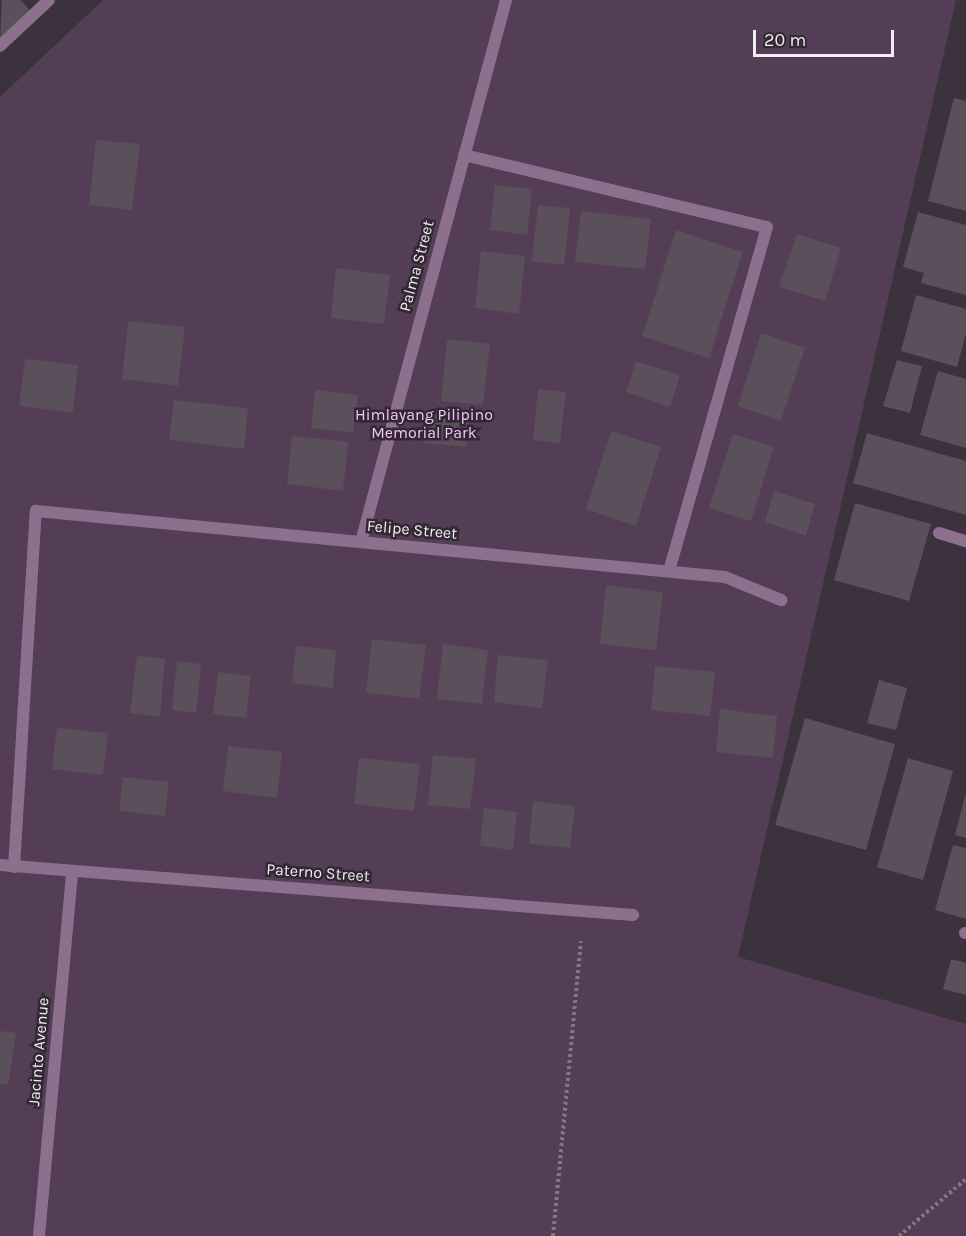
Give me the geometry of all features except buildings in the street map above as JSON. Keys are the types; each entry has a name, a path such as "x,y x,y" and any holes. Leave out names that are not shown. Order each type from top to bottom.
{"street":[{"path":"0,46 49,0"},
{"name":"Palma Street","path":"361,542 506,0"},
{"path":"464,155 767,228 669,571"},
{"name":"Felipe Street","path":"14,867 36,511 725,577 781,600"},
{"path":"939,533 966,540"},
{"name":"Paterno Street","path":"0,865 633,915"},
{"name":"Jacinto Avenue","path":"39,1236 72,871"}],"path":[{"path":"553,1236 584,911"},
{"path":"900,1236 966,1179"}],"green space":[{"name":"Himlayang Pilipino Memorial Park","path":"103,0 956,0 738,957 966,1024 966,1236 0,1236 0,97"}]}
